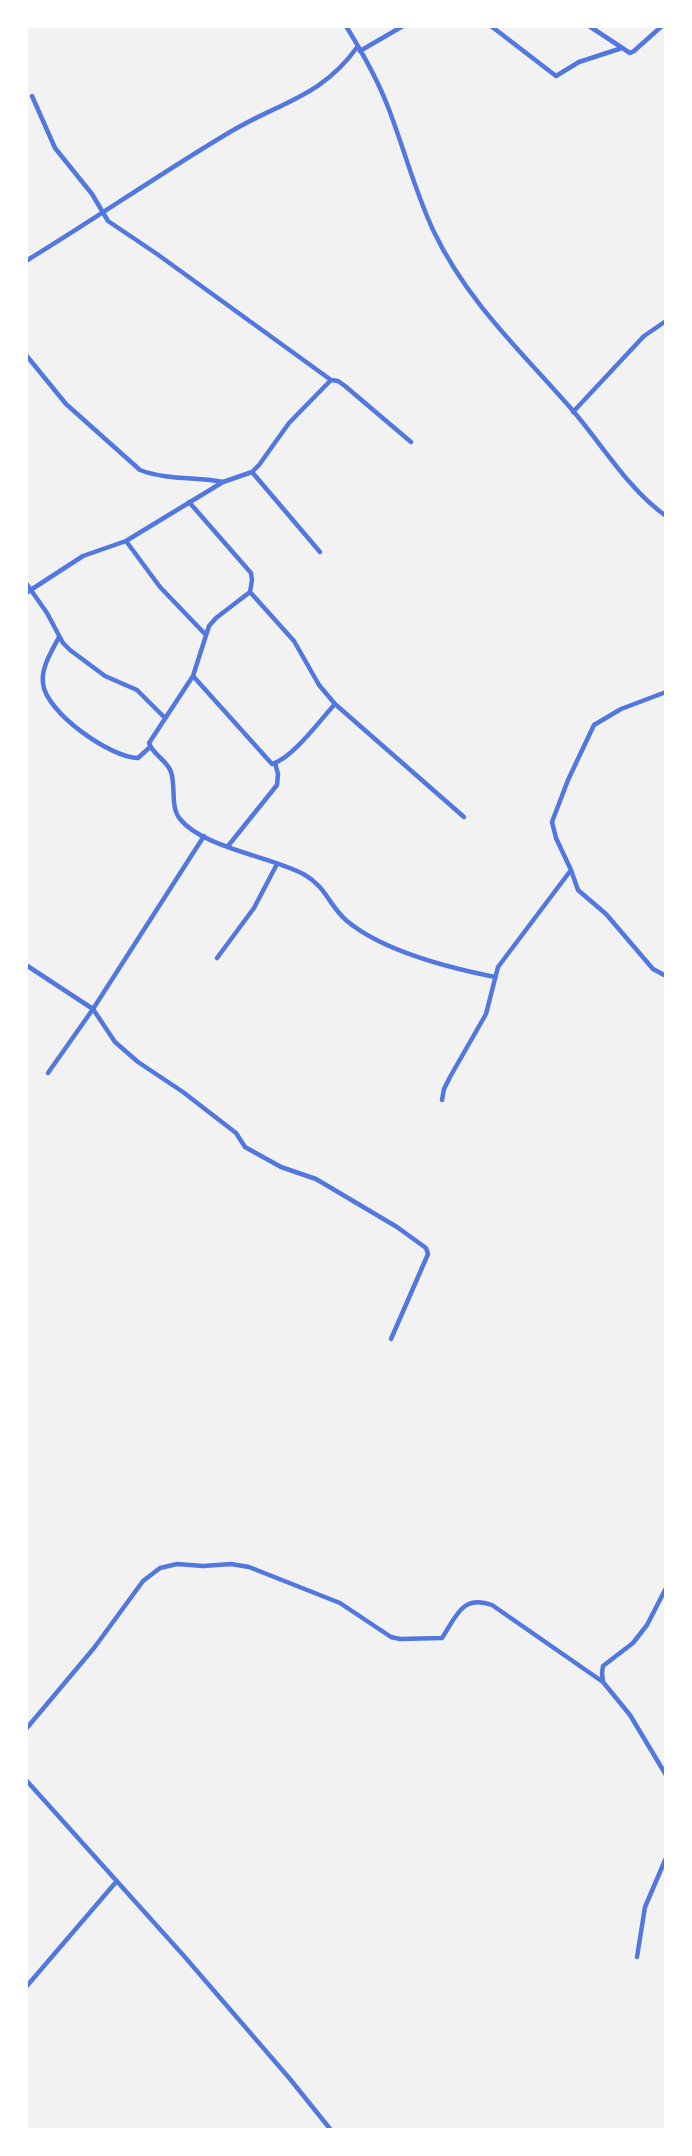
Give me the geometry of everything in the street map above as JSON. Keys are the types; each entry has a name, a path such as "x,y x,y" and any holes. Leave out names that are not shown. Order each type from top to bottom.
{"street":[{"path":"346,26 375,76 432,229 448,260 477,303 638,491 666,516"},
{"path":"26,261 233,130 288,105 322,83 359,49 403,26"},
{"path":"491,26 556,76 579,62 622,48"},
{"path":"589,26 632,53 662,26"},
{"path":"32,96 55,148 108,221 331,380 345,386 411,442"},
{"path":"573,412 644,336 666,321"},
{"path":"26,355 66,404 140,470 151,475 223,482"},
{"path":"26,593 83,556 126,541 223,482 252,472 289,423 331,380"},
{"path":"252,472 320,552"},
{"path":"60,636 43,674 44,691 48,698 80,732 129,757 138,758 150,747 151,737 193,676 205,634 216,618 250,592 251,573 189,502"},
{"path":"126,541 160,587 205,634"},
{"path":"26,583 70,650 105,676 137,690 165,718"},
{"path":"250,592 295,641 319,685 335,704 464,817"},
{"path":"193,676 269,762 275,763 296,746 335,704"},
{"path":"666,692 621,709 601,719 590,730 552,822 578,890 606,914 653,969 666,976"},
{"path":"150,747 172,773 180,819 204,836 245,854 299,871 322,887 344,919 356,929 419,958 449,968 495,977"},
{"path":"228,846 277,785 275,763"},
{"path":"48,1073 93,1009 204,836"},
{"path":"217,958 254,908 277,864"},
{"path":"442,1100 450,1076 486,1014 502,960 571,870"},
{"path":"26,964 93,1009 115,1042 138,1062 183,1092 236,1133 245,1147 281,1167 316,1179 397,1227 426,1248 428,1254 391,1339"},
{"path":"26,1728 94,1648 143,1581 160,1568 177,1564 231,1564 249,1567 340,1603 391,1637 400,1639 442,1638 467,1604 479,1600 492,1605 603,1682 630,1715 666,1775"},
{"path":"603,1682 603,1667 633,1643 666,1588"},
{"path":"26,1780 290,2079 331,2130"},
{"path":"637,1957 645,1907 666,1858"},
{"path":"660,1871 666,1875"},
{"path":"26,1987 116,1882"}]}
